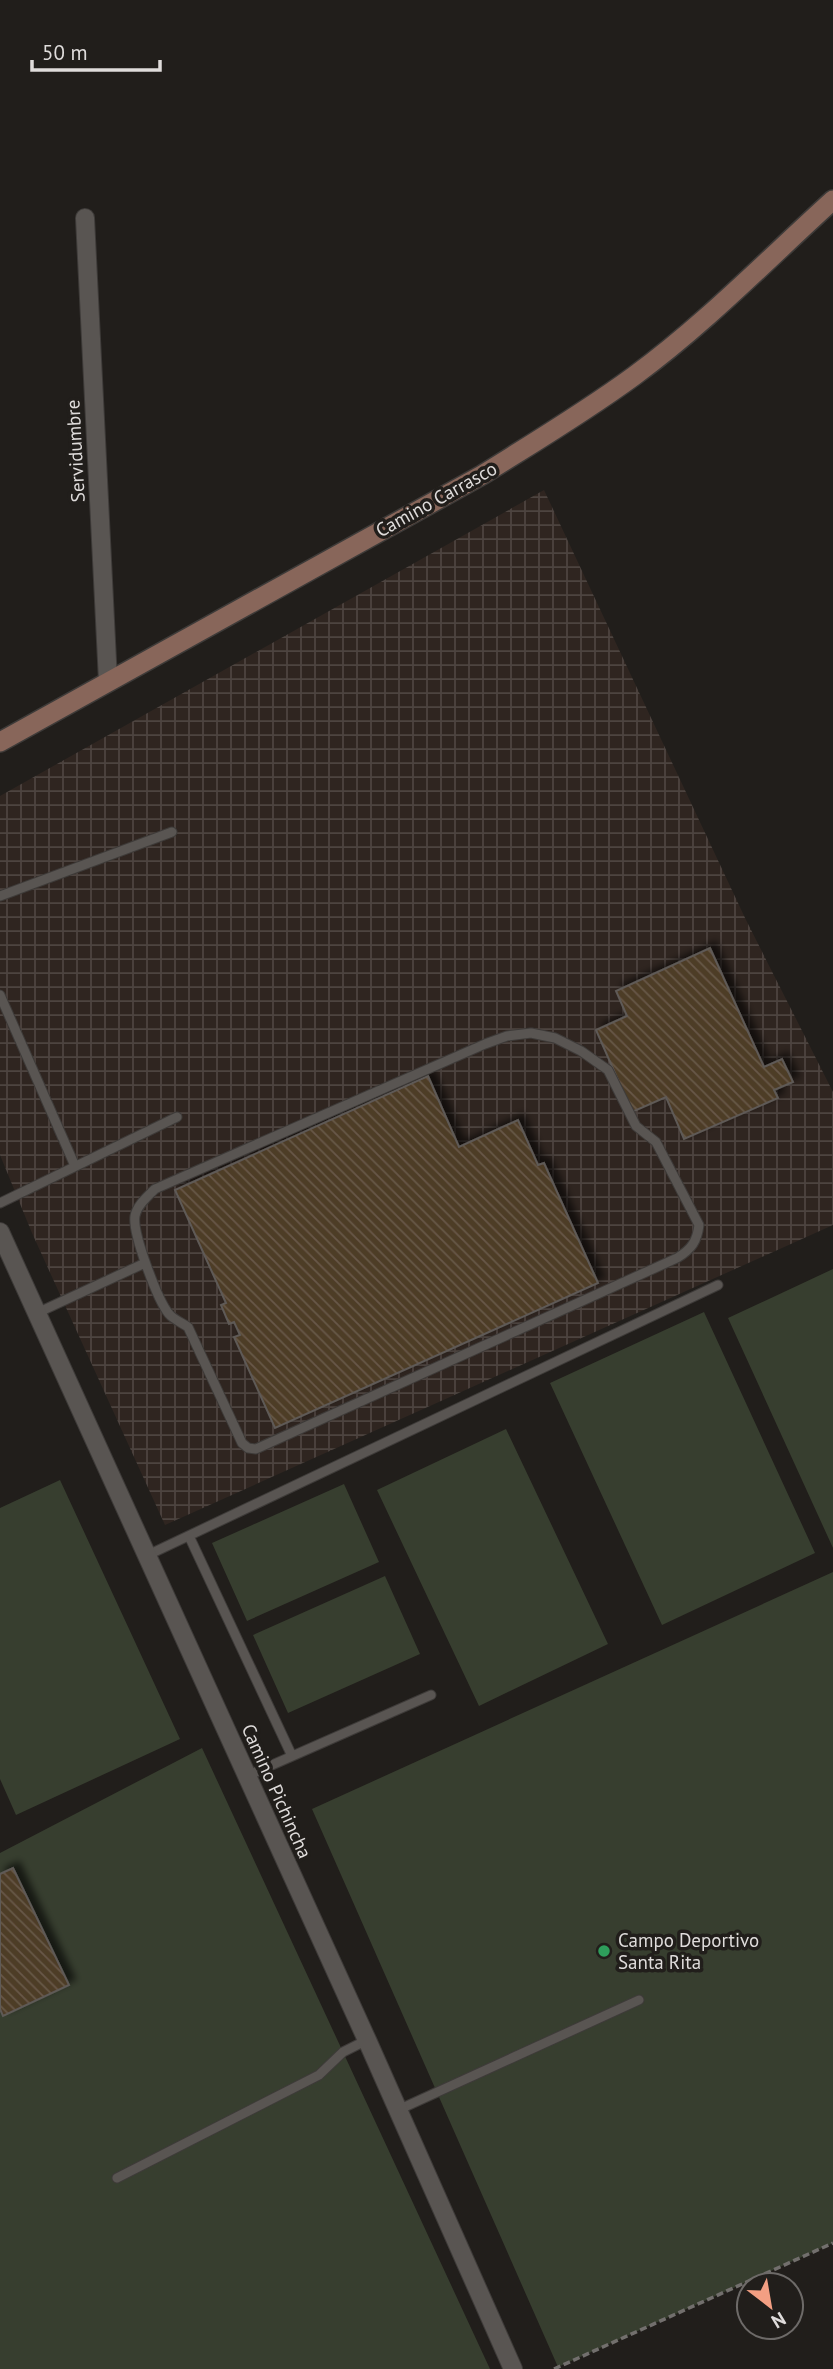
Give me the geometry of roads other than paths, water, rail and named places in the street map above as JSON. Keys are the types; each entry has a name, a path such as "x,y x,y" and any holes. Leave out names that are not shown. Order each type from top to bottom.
{"main road":[{"name":"Camino Carrasco","path":"0,742 482,475 559,428 634,376 688,332 833,200"}],"street":[{"name":"Servidumbre","path":"85,218 108,681"},
{"name":"Camino Pichincha","path":"0,1232 367,2040 513,2369"}],"lane":[{"path":"0,896 172,832"},
{"path":"0,995 75,1166"},
{"path":"531,1033 555,1038 574,1047 608,1070 636,1126 656,1142 699,1225 695,1243 677,1258 256,1449 248,1448 242,1443 188,1327 170,1315 145,1263 137,1239 135,1215 155,1189 485,1044 507,1035 531,1033"},
{"path":"0,1203 177,1117"},
{"path":"37,1312 145,1263"},
{"path":"148,1555 718,1285"},
{"path":"189,1536 292,1756"},
{"path":"247,1776 431,1695"},
{"path":"398,2110 639,2000"},
{"path":"117,2178 318,2075 343,2052 367,2040"}],"place":[{"name":"Campo Deportivo Santa Rita","path":"604,1951"}]}
